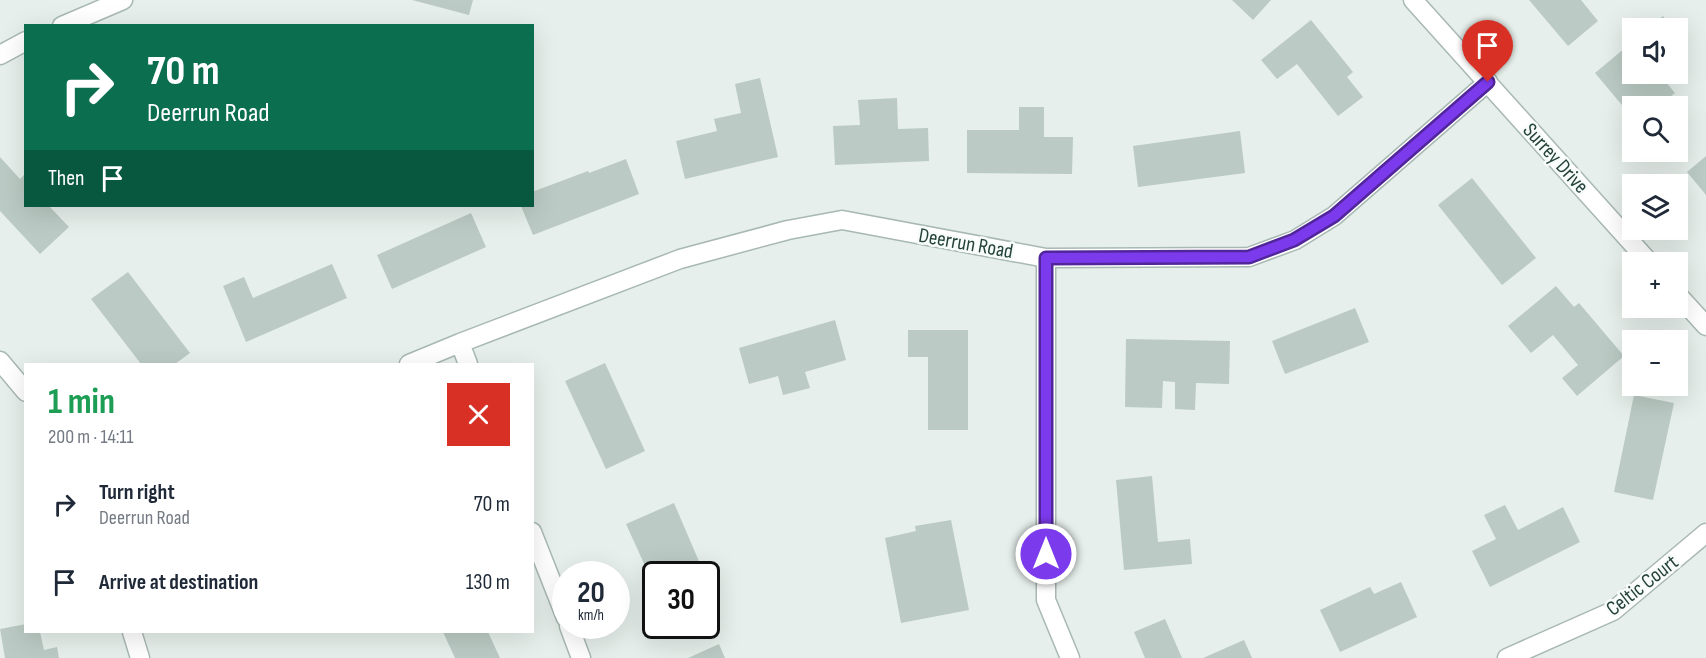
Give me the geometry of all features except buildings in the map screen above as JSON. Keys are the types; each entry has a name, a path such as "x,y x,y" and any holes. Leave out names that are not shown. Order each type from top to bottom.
{"street":[{"path":"67,24 123,0"},
{"name":"Surrey Drive","path":"1413,0 1640,252"},
{"path":"0,55 24,42"},
{"name":"Deerrun Road","path":"412,363 680,259 788,230 842,220 1046,258 1249,257 1294,240 1334,216 1488,82"},
{"path":"1046,258 1046,600 1070,658"},
{"path":"1688,306 1706,326"},
{"path":"460,343 468,363"},
{"path":"0,361 24,390"},
{"name":"Celtic Court","path":"1507,658 1613,611 1706,533"},
{"path":"534,537 552,583"},
{"path":"132,633 140,658"},
{"path":"573,639 581,658"}],"route":[{"path":"1046,554 1046,258 1249,257 1294,240 1334,216 1488,82"}]}
